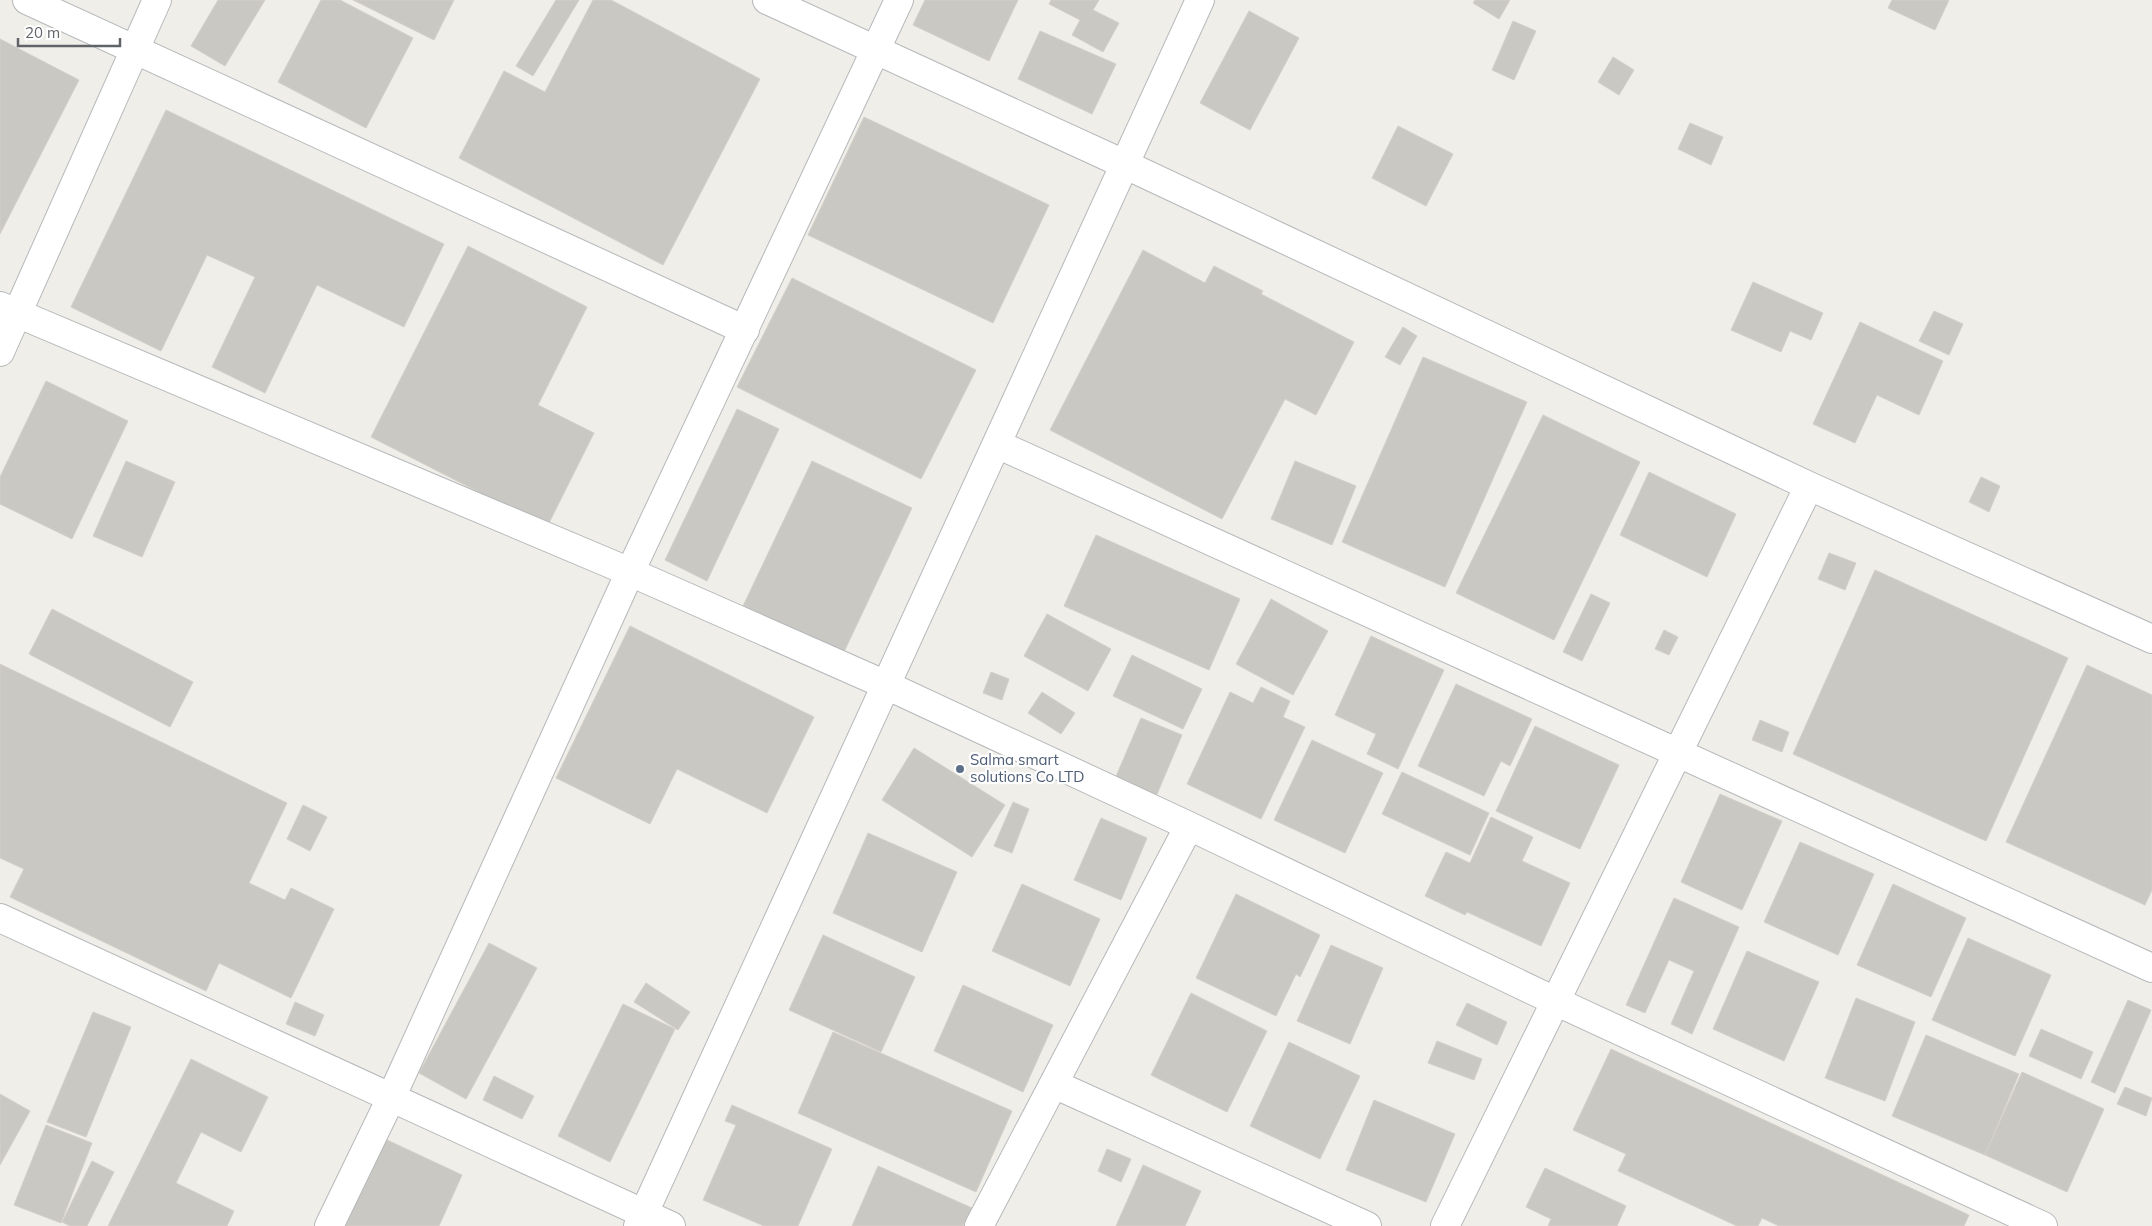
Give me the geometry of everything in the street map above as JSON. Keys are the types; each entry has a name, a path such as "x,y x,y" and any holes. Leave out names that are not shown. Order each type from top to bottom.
{"street":[{"path":"27,0 745,330"},
{"path":"0,352 8,310 157,0"},
{"path":"767,0 1124,164 1809,486 2152,639"},
{"path":"329,1226 391,1098 630,572 899,0"},
{"path":"641,1220 1200,0"},
{"path":"8,310 630,572 886,685 1190,826 1555,1002 2044,1226"},
{"path":"997,444 2152,968"},
{"path":"1445,1226 1809,486"},
{"path":"979,1226 1190,826"},
{"path":"0,918 391,1098 641,1220 670,1226"},
{"path":"1054,1084 1367,1226"}],"building":[{"path":"218,0 265,0 225,66 191,46"},
{"path":"321,0 340,0 413,38 366,128 278,82"},
{"path":"353,0 454,0 434,40"},
{"path":"556,0 579,0 533,76 516,66"},
{"path":"593,0 611,0 760,79 663,265 459,158 504,71 545,92"},
{"path":"925,0 1018,0 989,61 913,25"},
{"path":"1051,0 1099,0 1093,10 1119,23 1103,52 1072,35 1080,20 1049,4"},
{"path":"1475,0 1510,0 1499,19 1473,3"},
{"path":"1892,0 1949,0 1935,30 1888,8"},
{"path":"1249,11 1299,38 1250,130 1200,103"},
{"path":"1513,21 1536,31 1514,80 1492,70"},
{"path":"1040,31 1116,64 1092,114 1018,79"},
{"path":"0,39 79,80 0,234"},
{"path":"1613,57 1634,70 1619,95 1598,82"},
{"path":"166,110 444,244 404,327 317,285 265,393 212,367 255,277 207,255 161,351 71,307"},
{"path":"864,117 1049,205 993,323 808,235"},
{"path":"1690,123 1723,137 1711,165 1678,149"},
{"path":"1398,126 1453,154 1426,206 1372,178"},
{"path":"468,246 587,307 538,405 594,433 547,527 371,437"},
{"path":"1143,250 1205,283 1214,266 1263,291 1261,294 1354,342 1316,415 1285,399 1222,519 1050,430"},
{"path":"792,278 976,370 921,479 737,387"},
{"path":"1753,282 1823,313 1811,340 1790,331 1781,352 1731,330"},
{"path":"1934,311 1963,324 1949,355 1919,341"},
{"path":"1860,322 1943,361 1919,415 1877,395 1855,443 1813,424"},
{"path":"1403,327 1417,336 1400,365 1385,357"},
{"path":"1423,357 1527,402 1445,587 1342,542"},
{"path":"46,381 128,421 72,539 0,504 0,477"},
{"path":"737,409 779,429 707,581 665,560"},
{"path":"1543,415 1640,462 1554,640 1456,593"},
{"path":"126,461 175,482 142,557 93,536"},
{"path":"812,461 912,508 843,654 743,606"},
{"path":"1295,461 1356,486 1332,545 1271,519"},
{"path":"1649,472 1736,514 1707,577 1620,535"},
{"path":"1981,477 2000,486 1989,512 1969,502"},
{"path":"1096,535 1240,599 1209,670 1064,606"},
{"path":"1829,553 1856,563 1845,590 1818,579"},
{"path":"1875,570 2068,658 1986,841 1793,754"},
{"path":"1591,594 1610,603 1582,661 1563,652"},
{"path":"1271,599 1328,631 1293,695 1236,664"},
{"path":"52,609 193,682 170,727 29,654"},
{"path":"1047,614 1111,649 1088,691 1024,656"},
{"path":"630,626 814,717 767,813 677,769 650,824 556,778"},
{"path":"1664,630 1678,637 1669,655 1655,649"},
{"path":"1371,636 1444,670 1398,769 1367,754 1376,734 1335,715"},
{"path":"1132,655 1202,689 1183,729 1113,696"},
{"path":"0,664 287,803 249,883 285,900 291,888 334,909 291,998 219,963 206,991 10,897 24,869 0,858"},
{"path":"2087,665 2152,695 2152,890 2145,905 2006,842"},
{"path":"991,672 1009,679 1002,700 983,693"},
{"path":"1456,684 1532,719 1510,766 1501,761 1484,796 1418,766"},
{"path":"1261,687 1290,701 1283,717 1305,727 1261,819 1187,784 1230,692 1253,703"},
{"path":"1042,692 1075,713 1061,734 1028,713"},
{"path":"1141,718 1182,735 1155,799 1114,781"},
{"path":"1760,720 1789,732 1782,752 1752,740"},
{"path":"1535,726 1619,765 1580,849 1496,811"},
{"path":"1312,740 1383,773 1345,853 1274,820"},
{"path":"914,748 1005,805 972,857 882,800"},
{"path":"1402,772 1489,813 1470,855 1382,814"},
{"path":"1720,794 1782,821 1742,910 1681,882"},
{"path":"1013,802 1029,809 1012,853 994,846"},
{"path":"303,805 327,817 310,851 287,839"},
{"path":"1491,817 1533,837 1522,861 1570,883 1541,946 1467,912 1465,915 1425,896 1446,852 1470,863"},
{"path":"1101,818 1147,838 1121,900 1074,880"},
{"path":"868,833 957,872 922,952 833,913"},
{"path":"1800,842 1874,874 1838,955 1764,922"},
{"path":"1022,884 1100,919 1070,986 992,951"},
{"path":"1893,884 1966,918 1931,997 1857,965"},
{"path":"1236,894 1320,935 1300,977 1296,974 1276,1016 1196,978"},
{"path":"1674,898 1739,927 1692,1034 1671,1024 1694,971 1669,960 1645,1013 1626,1005"},
{"path":"823,935 915,977 881,1052 789,1010"},
{"path":"1968,938 2051,975 2015,1056 1932,1020"},
{"path":"489,943 537,968 466,1099 419,1073"},
{"path":"1331,945 1383,968 1350,1044 1297,1021"},
{"path":"1747,951 1819,982 1784,1061 1713,1029"},
{"path":"646,983 690,1012 678,1030 634,1002"},
{"path":"963,985 1053,1025 1023,1092 934,1051"},
{"path":"1191,993 1267,1031 1227,1112 1151,1075"},
{"path":"1856,998 1915,1022 1885,1101 1825,1078"},
{"path":"2128,1000 2151,1010 2115,1093 2091,1082"},
{"path":"295,1002 324,1015 315,1036 286,1024"},
{"path":"1467,1003 1507,1022 1497,1045 1456,1025"},
{"path":"623,1004 675,1029 610,1162 558,1136"},
{"path":"93,1012 131,1027 86,1137 47,1122"},
{"path":"2041,1029 2093,1052 2081,1079 2029,1056"},
{"path":"833,1032 1012,1111 976,1192 798,1113"},
{"path":"1926,1035 2019,1074 1985,1155 1892,1116"},
{"path":"1437,1041 1482,1059 1474,1080 1428,1063"},
{"path":"1289,1042 1360,1076 1320,1159 1250,1126"},
{"path":"1611,1049 1969,1215 1964,1226 1779,1226 1762,1218 1758,1226 1737,1226 1618,1171 1626,1154 1573,1130"},
{"path":"191,1059 268,1097 241,1152 201,1132 176,1183 234,1211 227,1226 108,1226"},
{"path":"2022,1072 2104,1109 2067,1192 1985,1155"},
{"path":"494,1076 534,1096 522,1119 483,1100"},
{"path":"2125,1087 2152,1098 2146,1116 2117,1104"},
{"path":"0,1094 30,1111 0,1165"},
{"path":"1374,1100 1455,1134 1426,1202 1346,1170"},
{"path":"732,1105 832,1149 798,1226 764,1226 703,1200 736,1125 725,1121"},
{"path":"46,1125 92,1143 61,1223 14,1205"},
{"path":"385,1139 462,1175 439,1226 345,1226"},
{"path":"1107,1149 1131,1159 1121,1182 1098,1171"},
{"path":"92,1161 114,1172 87,1226 70,1226 62,1222"},
{"path":"1143,1165 1201,1191 1185,1226 1116,1226"},
{"path":"878,1166 972,1208 963,1226 852,1226"},
{"path":"1545,1168 1626,1206 1617,1226 1548,1226 1551,1219 1526,1207"}],"place":[{"name":"Salma smart solutions Co LTD","path":"960,769"}]}
